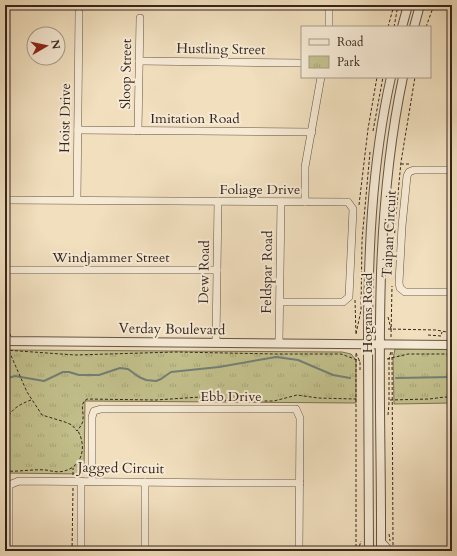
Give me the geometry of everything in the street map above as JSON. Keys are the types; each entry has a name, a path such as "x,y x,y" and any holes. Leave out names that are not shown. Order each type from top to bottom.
{"street":[{"path":"329,5 329,26"},
{"path":"402,26 408,5"},
{"path":"414,26 420,5"},
{"name":"Hoist Drive","path":"77,200 79,13"},
{"name":"Sloop Street","path":"138,131 140,18"},
{"name":"Hustling Street","path":"139,61 301,63"},
{"path":"305,202 306,167 321,78"},
{"name":"Hogans Road","path":"369,551 368,292 373,192 387,93 391,78"},
{"name":"Hogans Road","path":"381,551 384,360 380,343 380,270 383,215 390,150 403,78"},
{"name":"Imitation Road","path":"78,130 312,132"},
{"name":"Taipan Circuit","path":"452,170 414,170 408,174 403,207 399,283 400,288 405,292 452,292"},
{"name":"Foliage Drive","path":"5,200 348,202 353,209 349,297 343,302 280,302"},
{"name":"Dew Road","path":"216,342 218,201"},
{"name":"Feldspar Road","path":"279,343 281,202"},
{"name":"Windjammer Street","path":"5,270 217,270"},
{"name":"Verday Boulevard","path":"5,334 8,341 342,344 380,343 452,345"},
{"name":"Ebb Drive","path":"92,481 92,417 94,411 101,409 296,409 300,418 299,551"},
{"name":"Jagged Circuit","path":"9,551 10,485 19,481 300,483"},
{"path":"81,551 82,481"},
{"path":"145,482 145,551"},
{"path":"381,541 391,549"}],"path":[{"path":"388,26 394,5"},
{"path":"394,26 398,5"},
{"path":"426,26 434,5"},
{"path":"359,210 366,147 377,78"},
{"path":"355,298 356,334"},
{"path":"388,317 391,330"},
{"path":"380,328 391,330 436,330 452,332"},
{"path":"428,335 441,336 442,331"},
{"path":"5,350 75,355 176,352 341,354 359,361 368,360"},
{"path":"9,350 29,396"},
{"path":"388,420 389,400 384,360 392,350 393,400 391,549"},
{"path":"356,353 357,551"},
{"path":"384,360 408,354 452,354"},
{"path":"389,400 445,397 452,398"},
{"path":"5,425 7,418 14,408 32,400"},
{"path":"450,551 451,477 449,404 452,404"},
{"path":"5,471 45,470 59,472 73,467 80,460 83,449 83,443 78,431"},
{"path":"72,551 73,467"},
{"path":"388,533 391,549"},
{"path":"391,549 451,547"}],"green space":[{"path":"452,348 452,403 394,404 393,359 395,349"},
{"path":"5,350 342,352 351,354 356,360 356,403 85,401 84,471 82,474 5,473"}],"waterway":[{"path":"5,379 15,376 44,381 63,372 79,375 99,375 120,368 128,369 146,380 156,381 171,372 219,367 276,357 298,360 333,375 350,378"},
{"path":"396,378 452,377"}]}
